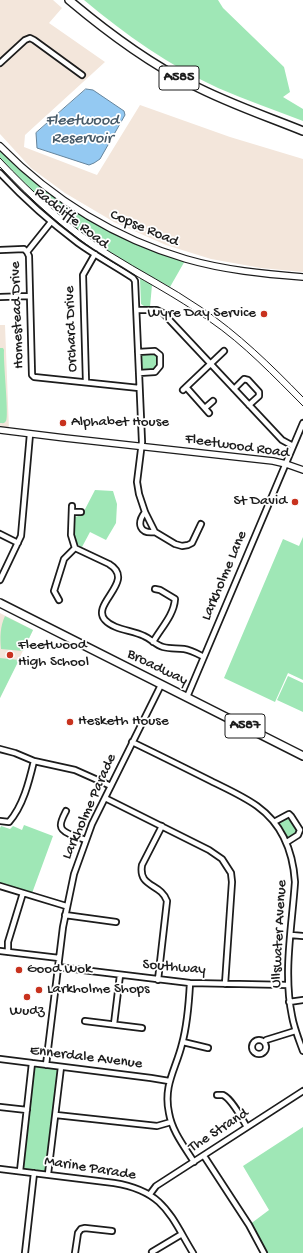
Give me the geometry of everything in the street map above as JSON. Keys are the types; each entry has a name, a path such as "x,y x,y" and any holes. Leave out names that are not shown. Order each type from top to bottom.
{"main road":[{"name":"A585","path":"69,0 132,49 174,75 216,96 303,131"},
{"name":"Broadway","path":"0,603 303,756"}],"street":[{"path":"0,63 25,40 30,38 82,75"},
{"name":"Copse Road","path":"0,146 38,182 66,202 104,225 140,242 186,259 219,267 303,277"},
{"name":"Radcliffe Road","path":"0,173 51,222 95,254 133,278 136,284 137,310"},
{"path":"0,250 24,249 27,252 51,222"},
{"name":"Homestead Drive","path":"27,252 29,256 32,375 86,382"},
{"name":"Orchard Drive","path":"86,382 83,275 95,254"},
{"path":"0,297 30,296"},
{"path":"201,524 192,543 182,546 175,544 155,532 145,512 138,488 141,447 137,310 157,310 163,313 282,440 293,446"},
{"path":"138,352 155,351 160,355 160,366 155,372 139,373"},
{"path":"209,413 184,388 224,351"},
{"path":"234,389 244,379 248,380 259,392 259,396 249,405"},
{"path":"86,382 139,388"},
{"path":"205,408 213,401"},
{"name":"Larkholme Lane","path":"187,697 303,423"},
{"name":"Fleetwood Road","path":"0,430 286,464 303,470"},
{"path":"0,580 21,536 30,434"},
{"path":"81,512 72,509 70,527 75,548 109,564 117,572 118,577 114,591 102,608 102,615 104,619 113,625 138,634 162,646 184,649 204,657"},
{"path":"145,512 141,517 141,528 143,531 148,533 155,532"},
{"path":"0,534 18,543"},
{"path":"59,600 51,592 64,560 75,548"},
{"path":"153,642 172,612 175,599 160,590 155,590"},
{"name":"Larkholme Parade","path":"46,1065 66,906 74,874 86,840 105,798 161,684"},
{"name":"Ullswater Avenue","path":"132,742 249,800 266,813 274,822 287,842 292,855 295,882 288,985 295,1031 303,1051"},
{"path":"0,749 15,753 34,761 76,770 111,786"},
{"path":"0,821 9,822 13,817 26,791 34,761"},
{"path":"105,798 217,854 222,859 231,873 232,889 225,984"},
{"path":"66,811 61,828 64,831 86,840"},
{"path":"274,822 288,814 291,816 300,830 298,835 287,842"},
{"path":"158,980 167,901 165,895 160,890 144,880 141,871 142,865 162,826"},
{"path":"0,886 66,906"},
{"path":"8,952 8,942 23,893"},
{"path":"65,914 116,922"},
{"path":"291,935 303,936"},
{"path":"0,951 59,958"},
{"name":"Southway","path":"58,967 190,983 288,985"},
{"path":"114,1024 120,975"},
{"path":"190,983 183,1042 169,1081 168,1102 171,1122 181,1142 194,1162"},
{"path":"290,1002 303,1000"},
{"path":"85,1021 142,1028"},
{"path":"264,1042 266,1040 295,1031"},
{"path":"183,1042 208,1048"},
{"name":"Ennerdale Avenue","path":"0,1059 169,1081"},
{"path":"20,1171 32,1063"},
{"path":"48,1174 61,1067"},
{"name":"The Strand","path":"150,1194 156,1186 303,1091"},
{"path":"217,1095 223,1095 232,1103 247,1127"},
{"path":"0,1107 27,1110"},
{"path":"56,1115 157,1126 171,1122"},
{"path":"204,1156 264,1253"},
{"name":"Marine Parade","path":"0,1169 124,1184 150,1194 168,1211 193,1253"},
{"path":"25,1253 34,1173"},
{"path":"75,1253 78,1233 81,1229 85,1228 112,1231"},
{"path":"152,1252 182,1234"}],"shaded area":[{"path":"0,0 53,0 62,8 49,23 105,62 25,135 24,147 97,175 140,105 230,137 303,159 303,272 261,268 211,259 166,245 114,222 65,193 31,168 0,134"},
{"path":"0,325 5,325 9,430 0,430"},
{"name":"Fleetwood High School","path":"0,613 33,630 0,698"}],"green space":[{"path":"84,0 218,0 223,8 284,67 290,92 283,97 303,109 303,121 218,88 200,79 148,48"},
{"path":"0,150 39,186 67,206 104,225 186,259 170,287 105,248 61,217 0,158"},
{"path":"140,278 152,285 150,307 141,304"},
{"path":"0,348 3,348 4,350 7,409 5,423 0,423"},
{"path":"155,351 160,355 160,366 155,372 139,373 138,352"},
{"path":"95,490 113,491 117,504 116,523 106,540 90,532 82,547 75,539 74,520 75,517 82,515"},
{"path":"303,537 303,680 288,673 275,702 224,678 283,539 299,546"},
{"path":"5,616 33,630 23,651 1,649 0,640 2,624"},
{"path":"0,658 19,660 0,698"},
{"path":"288,676 303,683 303,712 277,700"},
{"path":"289,814 300,830 287,842 274,822"},
{"path":"24,825 53,836 31,896 0,886 0,828 1,826 10,829 13,826 22,830"},
{"path":"32,1063 61,1067 48,1174 20,1171"},
{"path":"303,1127 303,1253 264,1253 249,1225 269,1210 243,1166"}],"water":[{"name":"Fleetwood Reservoir","path":"86,89 93,90 124,111 125,115 100,159 89,165 37,148 36,133"}],"tram line":[{"path":"0,158 38,196 80,231 110,252 190,300 242,338 303,397"},
{"path":"0,167 37,204 77,238 106,258 184,304 222,330 258,361 303,406"}],"place":[{"name":"Wyre Day Service","path":"264,314"},
{"name":"Alphabet House","path":"63,423"},
{"name":"St David","path":"295,502"},
{"name":"Fleetwood High School","path":"10,655"},
{"name":"Hesketh House","path":"70,722"},
{"name":"Good Wok","path":"19,970"},
{"name":"Larkholme Shops","path":"39,990"},
{"name":"Wudz","path":"27,997"}]}
